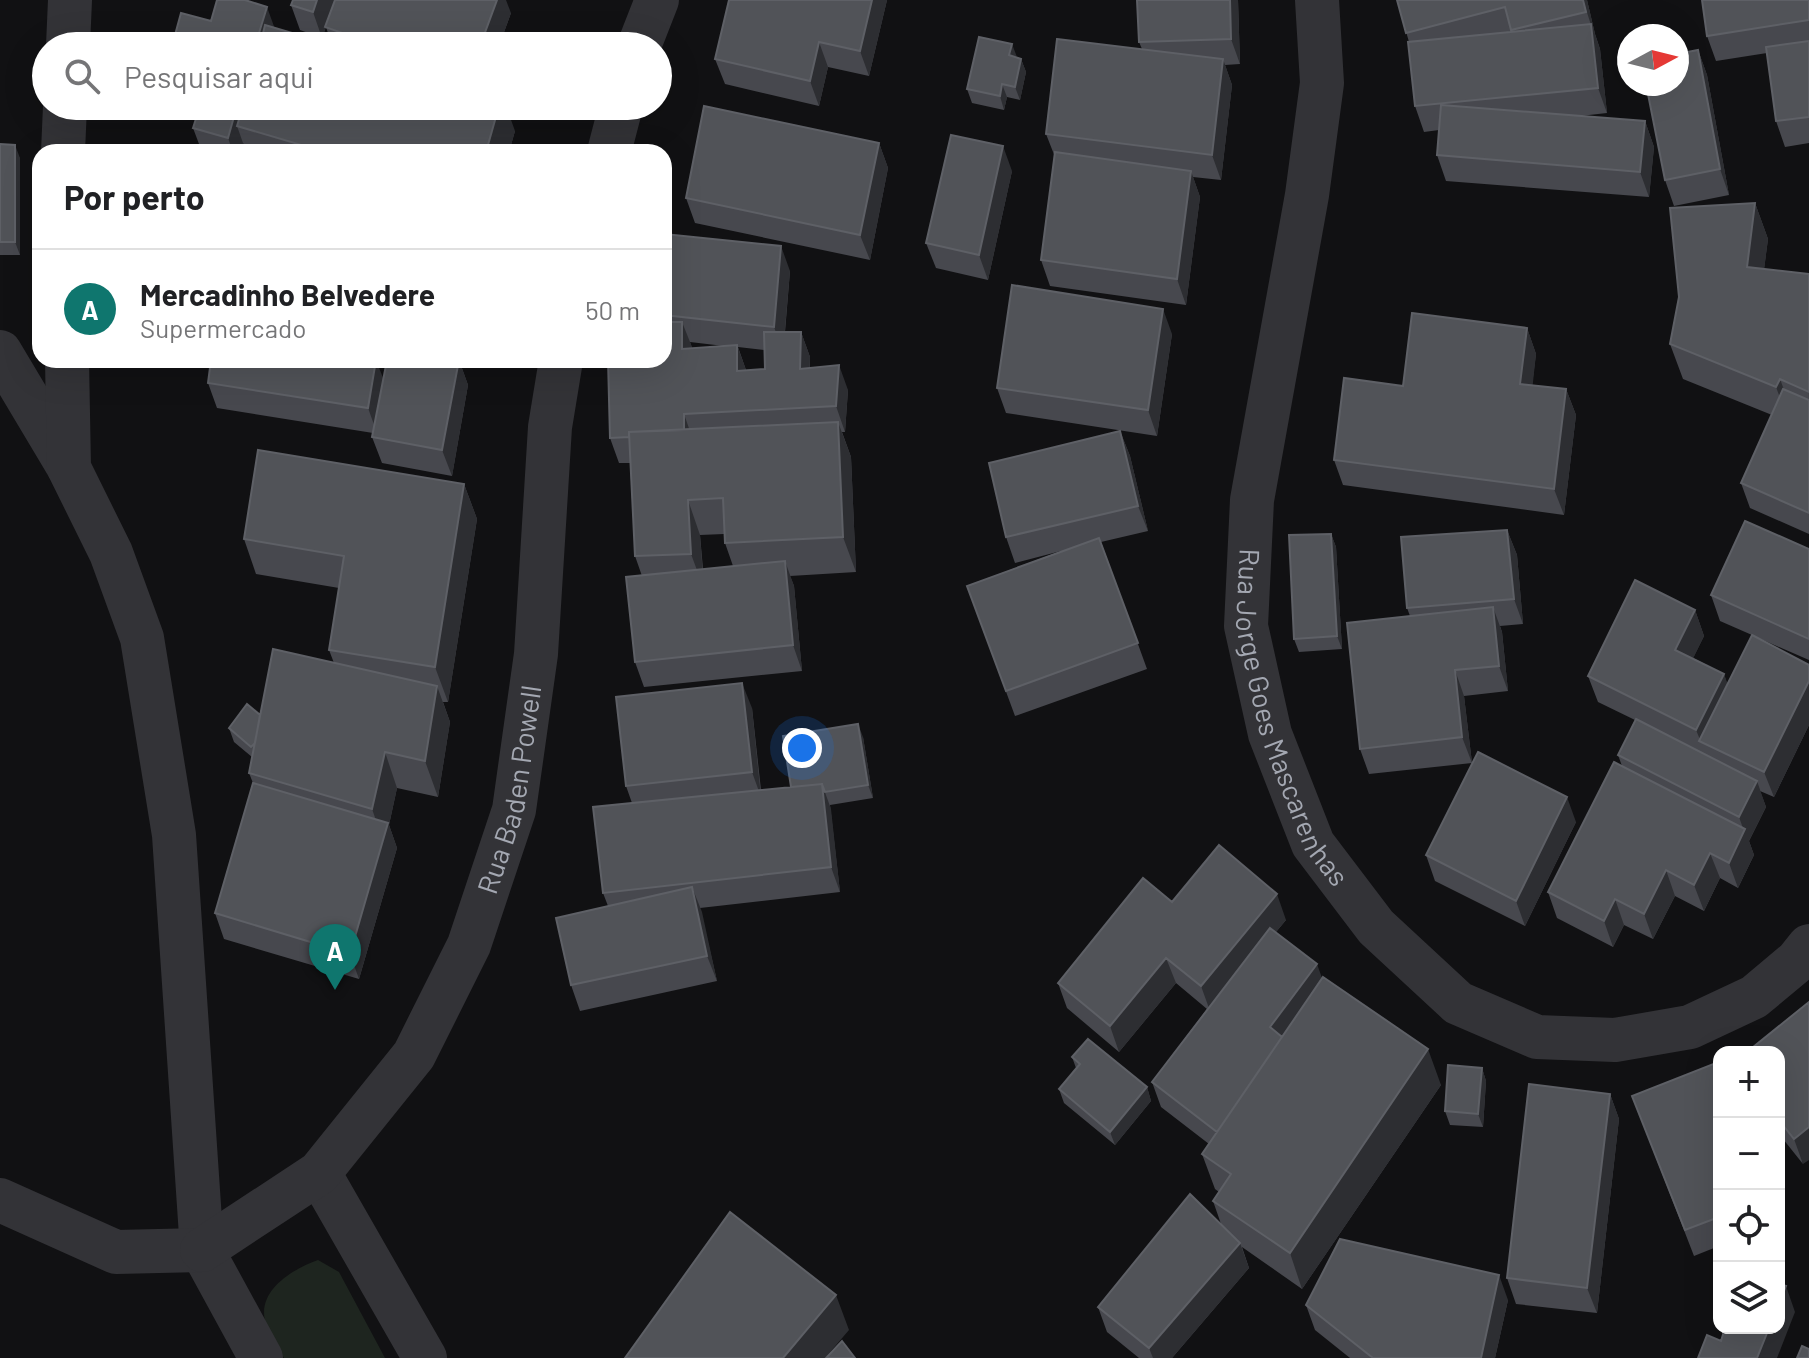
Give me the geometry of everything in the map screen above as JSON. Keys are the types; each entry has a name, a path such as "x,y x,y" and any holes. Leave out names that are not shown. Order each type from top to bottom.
{"street":[{"path":"69,32 70,0"},
{"path":"644,32 657,0"},
{"name":"Rua Jorge Goes Mascarenhas","path":"1317,0 1322,83 1307,195 1252,500 1246,626 1270,734 1313,844 1376,927 1458,1003 1537,1037 1615,1040 1690,1027 1754,997 1797,961 1809,946"},
{"path":"63,144 64,120"},
{"path":"611,144 617,120"},
{"path":"0,352 69,468 111,553 142,638 174,835 202,1250 261,1358"},
{"path":"67,368 69,468"},
{"name":"Rua Baden Powell","path":"202,1250 319,1173 414,1055 469,945 514,810 536,654 550,427 560,368"},
{"path":"319,1173 425,1358"},
{"path":"0,1200 116,1252 202,1250"}],"shaded area":[{"path":"318,1260 339,1272 385,1358 284,1358 266,1324 266,1301 278,1283"}],"building":[{"path":"217,0 245,0 267,7 259,32 176,32 181,13 211,21"},
{"path":"293,0 317,0 313,12 291,5"},
{"path":"335,0 497,0 485,32 339,32 325,27"},
{"path":"729,0 872,0 860,51 819,42 810,81 715,59"},
{"path":"1137,0 1230,0 1231,39 1139,42"},
{"path":"1397,0 1583,0 1586,12 1511,30 1505,7 1406,33"},
{"path":"1702,0 1809,0 1809,20 1707,36"},
{"path":"1591,24 1598,88 1415,106 1408,42"},
{"path":"265,25 289,32 263,32"},
{"path":"979,37 1012,44 1009,55 1021,59 1015,87 1002,84 1000,96 967,89"},
{"path":"1057,39 1223,59 1212,155 1046,134"},
{"path":"1809,41 1809,117 1776,121 1766,47"},
{"path":"1698,50 1720,169 1665,180 1648,96 1689,96 1689,52"},
{"path":"1441,105 1645,121 1640,172 1437,155"},
{"path":"704,106 879,143 860,235 686,198"},
{"path":"196,120 233,120 228,138 193,128"},
{"path":"239,120 495,120 488,144 298,144 237,126"},
{"path":"951,135 1003,146 979,255 926,243"},
{"path":"0,144 15,145 15,242 0,242"},
{"path":"1055,152 1191,171 1177,279 1041,260"},
{"path":"1755,203 1747,267 1809,274 1809,392 1780,379 1776,387 1670,344 1679,297 1670,208"},
{"path":"672,235 781,246 774,327 672,316"},
{"path":"1012,285 1163,309 1148,410 997,388"},
{"path":"1412,313 1527,328 1520,384 1566,389 1554,489 1334,460 1344,378 1403,386"},
{"path":"672,322 682,322 682,349 737,345 737,371 765,369 764,332 801,332 800,369 839,365 836,406 684,414 684,430 629,432 629,437 610,438 608,368 672,368"},
{"path":"210,368 375,368 368,408 208,383"},
{"path":"385,368 457,368 442,450 372,437"},
{"path":"1783,389 1809,400 1809,513 1741,483"},
{"path":"838,422 843,537 725,543 723,498 688,500 691,554 635,556 629,432"},
{"path":"1120,431 1138,506 1006,537 989,463"},
{"path":"258,450 464,484 435,667 329,650 344,556 244,539"},
{"path":"1745,521 1809,549 1809,639 1711,595"},
{"path":"1507,530 1514,599 1407,608 1401,537"},
{"path":"1331,534 1337,636 1294,639 1289,535"},
{"path":"1099,538 1138,643 1006,691 967,586"},
{"path":"785,561 793,645 635,662 626,577"},
{"path":"1635,580 1695,610 1675,650 1724,674 1696,730 1588,676"},
{"path":"1493,607 1499,666 1455,670 1462,737 1360,749 1347,623"},
{"path":"1752,635 1809,665 1809,681 1764,772 1699,741"},
{"path":"273,649 437,686 425,761 385,752 372,809 249,773"},
{"path":"742,683 752,772 626,786 616,697"},
{"path":"247,704 260,715 255,743 251,747 229,728"},
{"path":"1636,719 1757,781 1739,817 1618,755"},
{"path":"858,724 868,785 825,792 822,784 791,787 783,736"},
{"path":"1478,752 1567,797 1516,901 1426,855"},
{"path":"1614,762 1745,829 1729,863 1710,853 1694,885 1666,870 1644,914 1615,899 1604,921 1548,892"},
{"path":"253,783 388,823 350,954 215,913"},
{"path":"822,784 831,867 603,893 593,807"},
{"path":"1219,845 1277,894 1201,986 1166,958 1110,1026 1058,983 1143,878 1172,902"},
{"path":"692,887 707,956 571,985 556,918"},
{"path":"1270,928 1317,964 1270,1027 1282,1037 1217,1132 1152,1082"},
{"path":"1323,977 1428,1049 1290,1253 1213,1201 1231,1174 1202,1154"},
{"path":"1809,1002 1809,1127 1794,1139 1785,1128 1785,1046 1754,1046"},
{"path":"1088,1039 1147,1087 1110,1132 1059,1089 1080,1064 1072,1057"},
{"path":"1713,1064 1713,1219 1685,1230 1632,1096"},
{"path":"1448,1065 1482,1068 1478,1114 1445,1111"},
{"path":"1529,1084 1610,1094 1587,1288 1507,1278"},
{"path":"1190,1194 1240,1243 1149,1348 1098,1307"},
{"path":"730,1212 836,1295 783,1358 625,1358"},
{"path":"1340,1239 1499,1275 1481,1358 1373,1358 1306,1305"},
{"path":"1723,1334 1767,1334 1757,1358 1698,1358 1707,1335 1721,1341"},
{"path":"842,1341 855,1358 826,1358"},
{"path":"1802,1346 1809,1349 1809,1358 1797,1358"}],"place":[{"name":"Mercadinho Belvedere","path":"335,990"}]}
